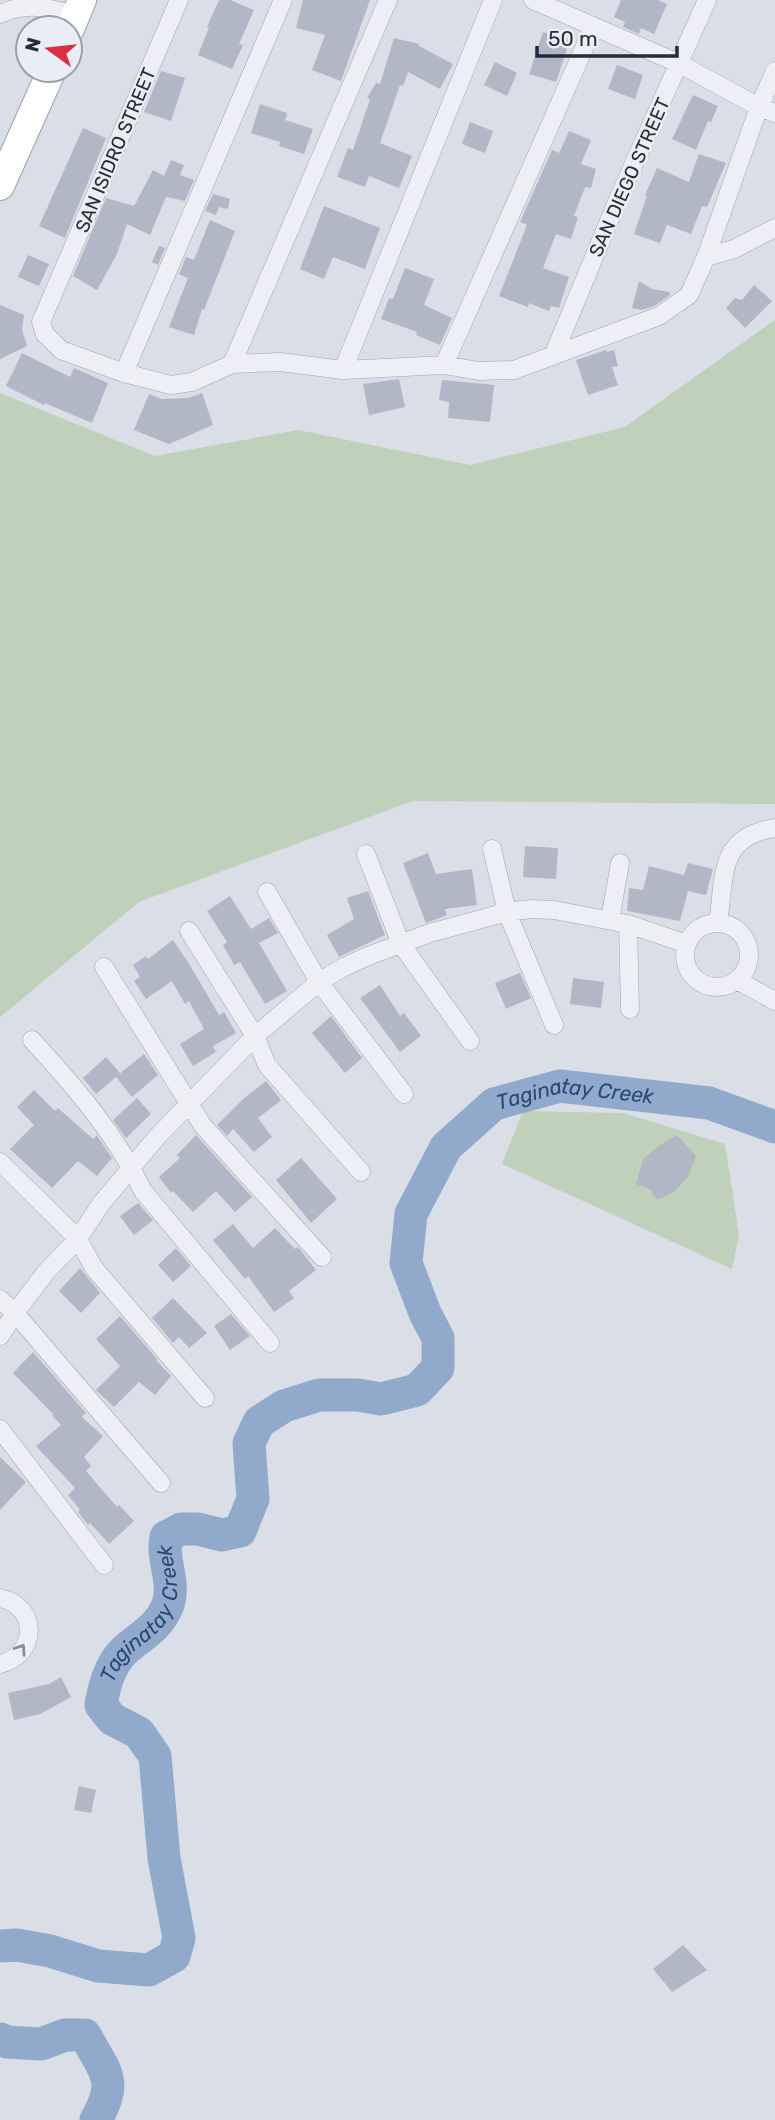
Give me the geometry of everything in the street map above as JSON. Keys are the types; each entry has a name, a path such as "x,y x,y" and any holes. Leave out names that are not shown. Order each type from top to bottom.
{"main road":[{"path":"0,186 46,84"}],"street":[{"name":"SAN ISIDRO STREET","path":"124,373 61,350 52,344 41,322 179,0"},
{"path":"283,0 124,373 171,385 192,382 232,364 280,362 343,370 444,365 497,372 514,370 659,316 689,295 767,110 775,71"},
{"path":"232,364 388,0"},
{"path":"343,370 493,0"},
{"path":"533,0 680,64 767,110"},
{"name":"SAN DIEGO STREET","path":"553,356 619,197 707,0"},
{"path":"0,13 16,7 34,5 72,14"},
{"path":"444,365 593,28"},
{"path":"706,257 734,249 775,228"},
{"path":"718,923 726,865 731,851 737,842 756,830 775,828"},
{"path":"492,849 507,912 554,1025"},
{"path":"366,854 401,944 470,1041"},
{"path":"620,863 619,922 631,1009"},
{"path":"267,892 319,982 404,1094"},
{"path":"0,1336 46,1272 78,1239 100,1205 131,1167 256,1036 319,982 368,956 430,933 507,912 554,910 619,922 687,944"},
{"path":"718,923 734,928 745,940 748,948 747,965 737,980 718,988 696,980 688,970 685,957 687,944 699,929 718,923"},
{"path":"189,931 256,1036 267,1065 361,1172"},
{"path":"104,967 204,1126 321,1257"},
{"path":"737,980 775,1001"},
{"path":"32,1040 83,1096 131,1167 143,1191 270,1343"},
{"path":"0,1162 78,1239 94,1268 205,1398"},
{"path":"0,1299 15,1312 161,1483"},
{"path":"0,1429 104,1565"},
{"path":"0,1598 17,1605 24,1613 29,1634 20,1654 12,1661 0,1664"}],"green space":[{"path":"775,320 775,804 413,801 139,902 0,1017 0,393 155,456 298,430 470,465 625,427"},
{"path":"523,1111 623,1113 725,1144 739,1235 732,1269 502,1164"}],"building":[{"path":"219,0 230,0 254,10 239,44 243,45 232,69 198,55"},
{"path":"303,0 370,0 341,81 312,70 325,35 296,28"},
{"path":"621,0 658,0 667,4 654,34 641,28 639,34 623,27 625,22 614,17"},
{"path":"543,32 570,40 556,82 529,74"},
{"path":"394,38 419,44 453,64 440,89 408,72 403,86 400,85 380,143 412,156 399,188 369,176 365,187 337,177 348,148 353,150 370,99 367,98 376,83 380,84"},
{"path":"495,62 517,73 507,96 484,85"},
{"path":"617,65 643,75 635,99 608,89"},
{"path":"161,71 185,78 171,121 144,112"},
{"path":"693,95 718,106 711,122 708,121 696,150 672,139"},
{"path":"260,104 287,113 285,120 313,129 304,154 279,146 280,142 251,133"},
{"path":"470,122 493,131 485,153 462,144"},
{"path":"83,128 106,138 65,238 39,226"},
{"path":"569,131 591,140 581,164 596,169 591,188 585,187 574,216 578,217 571,239 556,234 543,268 569,277 559,308 551,306 549,311 529,303 528,307 499,296 527,225 520,222 552,150 559,153"},
{"path":"699,154 726,163 707,207 702,206 691,234 667,225 660,243 634,234 647,196 645,195 657,168 689,182"},
{"path":"171,160 184,165 180,175 194,180 185,201 166,197 150,235 127,224 117,254 97,290 73,276 106,198 134,206 153,170 164,176"},
{"path":"213,194 230,199 228,209 219,207 216,215 205,211"},
{"path":"324,206 380,228 365,269 333,257 324,279 300,269"},
{"path":"210,220 235,231 194,335 169,327 188,278 179,274 186,257 194,260"},
{"path":"159,246 165,248 158,265 152,262"},
{"path":"28,255 49,264 39,286 18,277"},
{"path":"405,268 434,279 424,305 452,318 440,345 416,335 417,332 381,319 389,298 393,299"},
{"path":"639,281 652,289 669,292 670,295 654,306 642,310 632,308"},
{"path":"754,285 772,301 745,328 726,308 735,298 742,300"},
{"path":"0,305 24,315 22,330 27,346 0,359"},
{"path":"614,350 618,366 612,367 618,385 588,395 576,360"},
{"path":"22,353 70,377 74,368 108,383 92,423 45,403 44,405 6,386"},
{"path":"399,379 405,407 369,415 363,384"},
{"path":"442,380 494,385 490,422 448,418 449,402 439,400"},
{"path":"202,393 213,425 169,444 134,430 149,394 161,399 188,398"},
{"path":"525,846 558,848 556,879 523,877"},
{"path":"428,853 436,874 472,869 477,905 445,909 447,915 426,923 403,863"},
{"path":"688,863 713,869 706,895 688,891 680,921 627,911 629,888 643,890 649,866 684,875"},
{"path":"368,891 385,935 339,957 327,935 354,919 347,898"},
{"path":"230,896 251,929 269,918 278,933 259,943 287,991 265,1004 240,962 234,965 223,945 227,942 207,911"},
{"path":"173,940 219,1015 224,1012 236,1033 213,1046 216,1052 193,1066 180,1044 204,1029 189,1001 185,1004 172,981 146,999 134,981 140,977 133,965 146,956 148,959"},
{"path":"520,973 531,998 506,1009 495,983"},
{"path":"573,978 604,982 601,1008 570,1004"},
{"path":"380,985 400,1016 404,1013 421,1036 400,1052 360,998"},
{"path":"331,1016 362,1058 345,1073 312,1033"},
{"path":"144,1054 158,1075 132,1097 116,1077 96,1094 83,1078 106,1057 120,1073 118,1075"},
{"path":"266,1081 281,1100 258,1118 272,1137 254,1152 233,1129 227,1136 217,1125"},
{"path":"34,1090 55,1111 58,1108 93,1139 97,1135 112,1158 97,1176 78,1161 52,1188 10,1149 34,1125 17,1107"},
{"path":"137,1098 151,1114 126,1138 113,1120"},
{"path":"196,1135 252,1197 235,1212 216,1191 193,1212 173,1191 171,1193 159,1177 180,1158 177,1155"},
{"path":"677,1135 696,1156 688,1177 674,1192 657,1200 650,1189 636,1184 643,1159"},
{"path":"301,1158 337,1199 311,1223 276,1180"},
{"path":"138,1203 153,1220 134,1235 120,1216"},
{"path":"233,1224 253,1248 275,1228 295,1249 298,1247 316,1270 289,1291 294,1298 274,1312 248,1276 245,1279 213,1240"},
{"path":"176,1248 191,1266 173,1282 158,1265"},
{"path":"80,1268 100,1293 81,1313 59,1291"},
{"path":"173,1298 207,1333 189,1348 179,1337 173,1343 152,1318"},
{"path":"231,1314 250,1336 230,1350 214,1326"},
{"path":"120,1316 171,1376 155,1395 139,1382 114,1407 96,1390 120,1366 96,1339"},
{"path":"33,1352 86,1413 82,1417 103,1436 84,1457 91,1466 86,1471 117,1507 119,1505 134,1521 109,1544 78,1512 80,1510 68,1495 75,1488 36,1446 61,1425 13,1373"},
{"path":"0,1457 26,1482 0,1510"},
{"path":"61,1677 71,1697 40,1714 14,1720 8,1693 49,1684"},
{"path":"79,1786 96,1790 91,1813 74,1810"},
{"path":"683,1945 707,1970 672,1992 653,1969"}],"waterway":[{"name":"Taginatay Creek","path":"0,1946 17,1945 50,1951 98,1966 149,1970 174,1956 179,1938 164,1858 155,1756 139,1733 112,1719 101,1705 106,1683 120,1655 154,1626 167,1607 170,1581 165,1555 166,1537 181,1529 198,1529 222,1535 240,1531 253,1499 249,1443 259,1422 284,1406 319,1395 358,1395 381,1399 417,1390 438,1368 438,1338 425,1313 406,1263 411,1214 446,1147 494,1104 560,1086 709,1103 775,1127"},
{"name":"Taginatay Creek","path":"0,2039 7,2042 41,2044 65,2035 85,2035 107,2076 107,2095 96,2120"}]}
